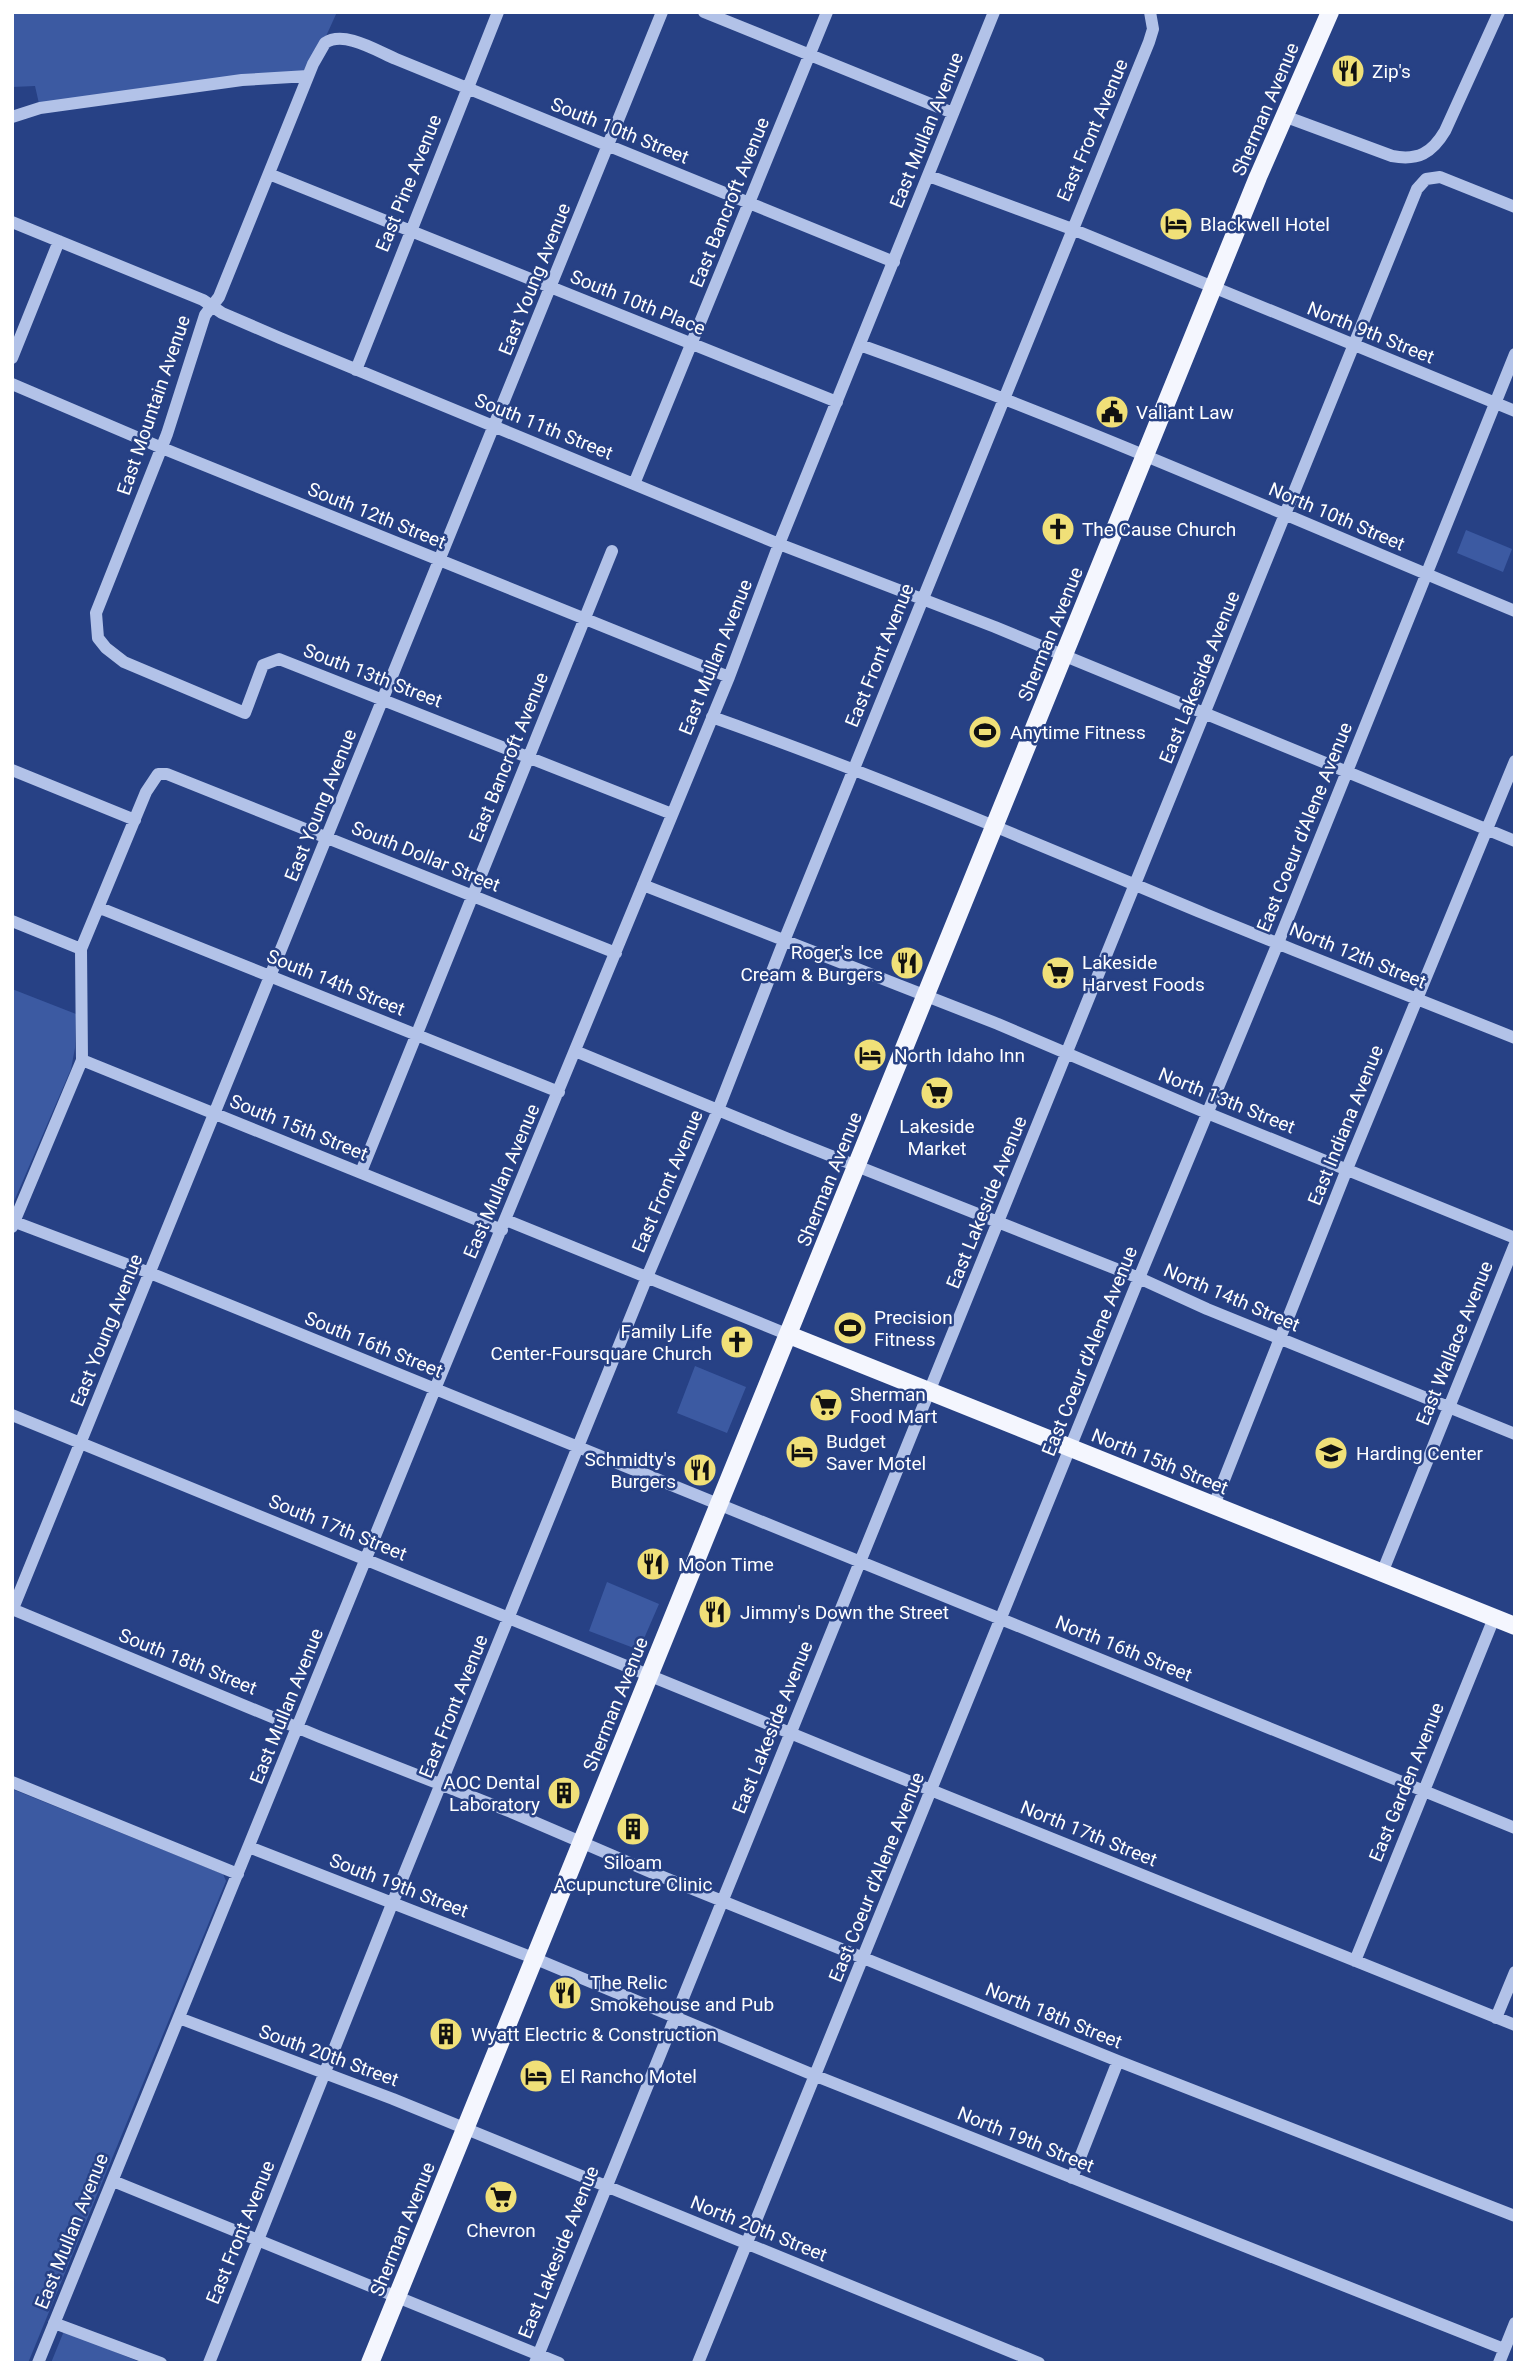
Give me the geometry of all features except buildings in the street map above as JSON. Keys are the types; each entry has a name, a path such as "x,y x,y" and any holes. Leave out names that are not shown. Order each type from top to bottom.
{"main road":[{"name":"Sherman Avenue","path":"370,2363 1213,288 1330,12"},
{"name":"North 15th Street","path":"789,1335 1514,1624"}],"street":[{"name":"East Pine Avenue","path":"356,370 498,12"},
{"name":"East Young Avenue","path":"12,1610 662,12"},
{"path":"704,12 953,113"},
{"name":"East Bancroft Avenue","path":"634,484 827,12"},
{"name":"East Mullan Avenue","path":"38,2363 729,677 779,544 994,12"},
{"path":"1137,12 1144,12"},
{"name":"East Front Avenue","path":"209,2363 392,1904 718,1110 1151,37 1153,24 1150,12"},
{"path":"1284,116 1392,156 1411,158 1424,155 1434,148 1445,131 1499,12"},
{"name":"South 10th Street","path":"331,39 348,40 894,262"},
{"name":"East Mountain Avenue","path":"98,638 96,613 162,448 205,315 219,297 308,76 322,47 331,39"},
{"path":"12,117 40,108 242,80 308,76"},
{"name":"South 10th Place","path":"269,174 837,402"},
{"name":"North 9th Street","path":"929,176 1072,229 1515,411"},
{"name":"East Lakeside Avenue","path":"537,2359 1417,189 1426,179 1444,178 1515,208"},
{"name":"South 11th Street","path":"12,222 203,300 222,313 494,427 779,544 923,598 1515,841"},
{"path":"12,358 59,242"},
{"path":"860,345 1145,457"},
{"name":"East Coeur d'Alene Avenue","path":"698,2363 1278,943 1515,354"},
{"name":"South 12th Street","path":"12,384 162,448 729,677"},
{"name":"North 10th Street","path":"1145,457 1515,611"},
{"name":"East Bancroft Avenue","path":"361,1172 612,551"},
{"name":"South 13th Street","path":"98,638 124,662 245,713 263,665 279,659 672,814"},
{"path":"712,717 994,825"},
{"name":"East Indiana Avenue","path":"1214,1505 1347,1169 1515,761"},
{"path":"12,770 135,820 81,949 82,1059 13,1225"},
{"name":"South Dollar Street","path":"135,820 146,792 156,776 167,774 616,953"},
{"name":"North 12th Street","path":"994,825 1515,1038"},
{"path":"643,885 926,995"},
{"name":"South 14th Street","path":"100,908 559,1093"},
{"path":"12,921 81,949"},
{"name":"North 13th Street","path":"926,995 1515,1238"},
{"path":"575,1051 857,1164"},
{"name":"South 15th Street","path":"82,1059 361,1172 647,1278 789,1335"},
{"name":"North 14th Street","path":"857,1164 1515,1434"},
{"name":"South 16th Street","path":"13,1225 150,1273 719,1504"},
{"name":"East Wallace Avenue","path":"1382,1573 1515,1244"},
{"name":"South 17th Street","path":"12,1415 650,1674"},
{"name":"North 16th Street","path":"719,1504 1515,1828"},
{"name":"South 18th Street","path":"12,1610 298,1728 583,1841"},
{"name":"East Garden Avenue","path":"1355,1961 1494,1618"},
{"name":"North 17th Street","path":"650,1674 1515,2025"},
{"path":"12,1782 238,1874"},
{"name":"North 18th Street","path":"583,1841 722,1901 1118,2062 1515,2216"},
{"name":"South 19th Street","path":"249,1847 536,1959"},
{"name":"North 19th Street","path":"536,1959 816,2076 1504,2349"},
{"path":"1496,2018 1515,1972"},
{"name":"South 20th Street","path":"179,2018 466,2128"},
{"path":"1072,2178 1118,2062"},
{"name":"North 20th Street","path":"466,2128 1039,2363"},
{"path":"113,2181 396,2297 537,2359 559,2363"},
{"path":"54,2323 162,2363"},
{"path":"1499,2363 1515,2323"}],"shaded area":[{"path":"12,12 337,12 308,76 40,108 35,86 12,87"},
{"path":"1466,530 1512,549 1503,572 1457,553"},
{"path":"12,989 76,1014 71,1069 12,1206"},
{"path":"695,1366 746,1387 727,1433 677,1413"},
{"path":"607,1582 659,1604 639,1650 589,1631"},
{"path":"12,1789 223,1874 226,1881 28,2363 12,2363"},
{"path":"64,2331 142,2363 51,2363"}],"place":[{"name":"Zip's","path":"1348,71"},
{"name":"Blackwell Hotel","path":"1176,224"},
{"name":"Valiant Law","path":"1112,412"},
{"name":"The Cause Church","path":"1058,529"},
{"name":"Anytime Fitness","path":"985,732"},
{"name":"Roger's Ice Cream & Burgers","path":"907,963"},
{"name":"Lakeside Harvest Foods","path":"1058,973"},
{"name":"North Idaho Inn","path":"870,1055"},
{"name":"Lakeside Market","path":"937,1093"},
{"name":"Precision Fitness","path":"850,1328"},
{"name":"Family Life Center-Foursquare Church","path":"737,1342"},
{"name":"Sherman Food Mart","path":"826,1405"},
{"name":"Budget Saver Motel","path":"802,1452"},
{"name":"Harding Center","path":"1331,1453"},
{"name":"Schmidty's Burgers","path":"700,1470"},
{"name":"Moon Time","path":"653,1564"},
{"name":"Jimmy's Down the Street","path":"715,1612"},
{"name":"AOC Dental Laboratory","path":"564,1793"},
{"name":"Siloam Acupuncture Clinic","path":"633,1829"},
{"name":"The Relic Smokehouse and Pub","path":"565,1993"},
{"name":"Wyatt Electric & Construction","path":"446,2034"},
{"name":"El Rancho Motel","path":"536,2076"},
{"name":"Chevron","path":"501,2197"}]}
